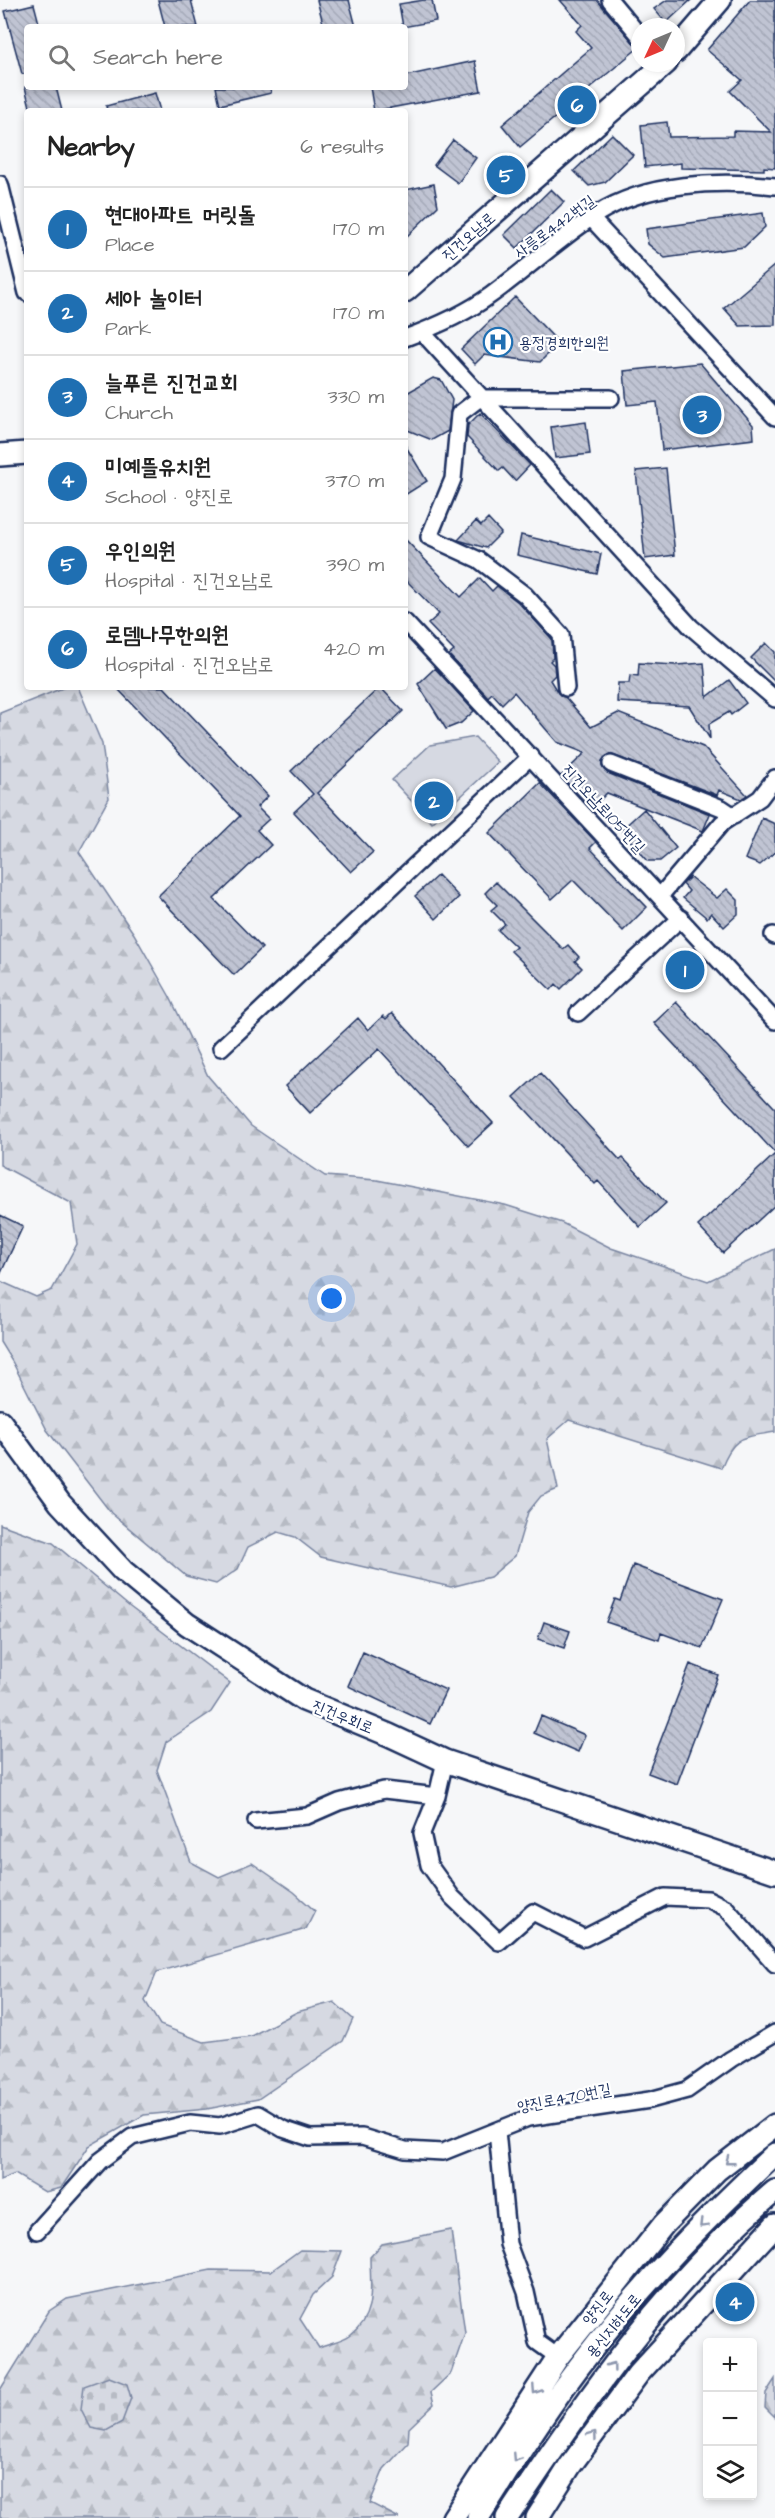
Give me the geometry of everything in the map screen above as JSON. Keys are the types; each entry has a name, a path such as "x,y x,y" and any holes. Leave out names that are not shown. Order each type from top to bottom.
{"main road":[{"name":"진건오남로","path":"685,40 720,0"},
{"name":"진건오남로","path":"408,288 653,72"},
{"path":"0,455 24,453"},
{"name":"진건우회로","path":"0,1421 60,1503 115,1563 187,1624 304,1700 445,1761 775,1872"},
{"name":"양진로","path":"453,2518 558,2357 664,2224 717,2170 775,2125"},
{"name":"용신지하도로","path":"478,2518 549,2408 617,2318 676,2250 775,2154"},
{"name":"용신지하도로","path":"507,2518 569,2424 626,2348 690,2272 775,2191"},
{"path":"537,2518 570,2466 638,2374 775,2225"}],"street":[{"path":"610,0 631,25"},
{"name":"사릉로442번길","path":"408,337 454,318 490,296 591,219 633,198 672,186 743,183 775,186"},
{"path":"0,184 24,282"},
{"path":"591,219 775,417"},
{"path":"422,332 692,627 774,697"},
{"path":"566,688 561,635 525,595 479,560 429,537 453,479 459,414 480,398 611,398"},
{"name":"진건오남로105번길","path":"408,625 661,895 775,1021"},
{"path":"221,1048 531,756"},
{"path":"611,764 722,808 734,816"},
{"path":"661,895 722,824 760,798 775,778"},
{"path":"578,1013 681,918"},
{"path":"445,1761 437,1796 422,1833 429,1865 452,1897 499,1942 533,1911 584,1938 665,1898 708,1899 726,1908 775,1964"},
{"path":"256,1821 307,1816 339,1802 384,1790 437,1796"},
{"name":"양진로470번길","path":"37,2231 100,2161 132,2136 190,2123 220,2126 258,2114 283,2129 310,2138 362,2137 405,2150 443,2152 528,2118 650,2100 687,2090 731,2059 775,2033"},
{"path":"497,2131 508,2244 526,2292 537,2342 558,2357"}],"green space":[{"path":"58,690 79,690 102,744 109,798 79,852 134,934 170,997 208,1076 251,1126 325,1176 377,1180 505,1205 562,1223 611,1248 708,1281 775,1249 775,1432 740,1440 730,1449 721,1468 569,1420 547,1439 558,1489 541,1496 528,1512 515,1556 490,1577 451,1587 321,1557 295,1537 278,1532 248,1547 238,1569 216,1584 186,1576 111,1513 47,1430 0,1342 0,1281 36,1297 52,1290 77,1244 71,1203 0,1165 0,713"},
{"path":"475,737 498,762 432,823 392,780 430,745"},
{"path":"0,1524 53,1543 130,1607 230,1683 211,1712 166,1742 157,1770 191,1862 219,1877 252,1863 294,1892 315,1911 306,1929 157,1972 145,2001 160,2025 204,2042 251,2036 297,2012 334,2002 353,2019 343,2041 258,2099 207,2109 144,2115 89,2146 61,2188 45,2192 15,2174 0,2180"},
{"path":"451,2230 465,2333 451,2373 431,2392 434,2404 409,2428 408,2443 384,2469 370,2503 399,2518 0,2518 0,2390 49,2311 67,2299 211,2270 271,2271 300,2250 342,2251 332,2277 313,2295 300,2319 319,2348 347,2338 359,2328 365,2319 371,2289 370,2257 382,2244"},
{"path":"109,2377 127,2384 131,2398 122,2422 106,2431 91,2428 81,2409 84,2386"},
{"path":"775,2379 775,2417 765,2407 766,2393"}],"building":[{"path":"158,0 191,0 197,24 164,24"},
{"path":"317,0 349,0 355,24 323,24"},
{"path":"432,0 436,21 408,26 408,24 402,24 399,4"},
{"path":"560,0 597,0 631,40 631,54 520,147 502,125 591,48 576,31 582,25"},
{"path":"667,0 691,0 671,18 662,18 654,9"},
{"path":"750,0 775,0 775,168 764,167 764,170 681,168 681,163 645,167 641,125 667,122 669,137 733,136 733,131 771,132 730,91 742,80 707,50"},
{"path":"34,4 39,24 24,24 24,74 22,74 5,11"},
{"path":"475,61 481,91 390,108 374,108 370,90 408,90 408,75"},
{"path":"26,90 57,90 61,108 30,108"},
{"path":"217,90 270,90 271,93 220,105"},
{"path":"155,93 159,108 106,108 106,106"},
{"path":"612,134 633,155 605,182 589,186 574,171"},
{"path":"453,140 476,158 458,183 434,165"},
{"path":"434,184 438,206 408,235 408,189"},
{"path":"551,189 564,202 517,248 504,235"},
{"path":"763,213 765,227 744,247 665,258 648,244 646,229"},
{"path":"775,265 775,325 740,326 724,308"},
{"path":"515,297 559,343 540,362 484,355 475,364 461,349"},
{"path":"700,363 753,425 754,439 662,450 657,402 627,405 624,371"},
{"path":"433,378 441,380 452,400 448,431 432,440 408,430 408,392"},
{"path":"480,413 530,465 515,481 503,468 499,471 467,437 468,425"},
{"path":"586,422 590,454 555,458 551,427"},
{"path":"408,450 427,481 408,493"},
{"path":"666,468 675,555 645,559 636,471"},
{"path":"488,519 501,533 486,548 458,540 476,521 481,526"},
{"path":"521,535 601,554 597,574 517,555"},
{"path":"408,542 461,597 480,578 492,591 497,586 518,602 552,639 553,658 550,661 554,665 555,675 550,680 558,693 566,698 591,727 618,713 703,747 747,795 741,799 719,790 717,795 610,754 602,761 602,766 607,773 710,814 703,831 607,793 591,809 561,776 585,753 557,742 514,692 502,704 492,693 488,697 449,655 454,651 428,624 439,614 408,582"},
{"path":"766,643 775,652 775,682 751,658"},
{"path":"639,663 676,665 704,663 707,697 729,680 746,703 731,715 729,712 709,724 710,739 689,706 617,702 618,683 629,683 630,675 638,676"},
{"path":"435,668 474,711 461,723 446,729 418,684"},
{"path":"119,690 167,690 268,796 257,807 269,819 257,830 271,845 214,899 262,948 234,975 158,896 240,816"},
{"path":"377,690 383,690 403,711 317,793 373,852 351,872 294,812 313,794 291,771"},
{"path":"540,783 596,842 590,848 647,907 623,931 573,880 552,899 489,833"},
{"path":"644,809 676,848 660,861 648,861 621,830"},
{"path":"762,818 775,824 775,852 760,865 745,859"},
{"path":"438,875 459,897 436,919 415,896"},
{"path":"690,877 717,898 727,889 738,900 738,914 724,927 711,913 707,918 683,898 689,891 683,884"},
{"path":"496,882 563,949 568,945 579,957 575,961 582,968 561,989 556,984 551,990 511,951 516,947 498,930 505,924 491,910 497,905 485,893"},
{"path":"676,1002 775,1108 775,1153 654,1023"},
{"path":"392,1013 493,1123 468,1146 379,1049 310,1113 285,1086 358,1018 368,1030 383,1016 386,1019"},
{"path":"540,1073 620,1160 623,1158 666,1203 640,1227 598,1181 595,1184 514,1097"},
{"path":"775,1154 775,1205 723,1253 698,1226"},
{"path":"0,1215 23,1226 0,1275"},
{"path":"633,1565 723,1599 702,1648 661,1633 659,1640 606,1622 615,1599 620,1601"},
{"path":"544,1622 570,1631 564,1648 538,1639"},
{"path":"363,1652 446,1690 430,1724 348,1686"},
{"path":"690,1664 718,1675 677,1784 648,1773"},
{"path":"541,1716 585,1735 578,1752 534,1733"}],"place":[{"name":"로뎀나무한의원","path":"577,105"},
{"name":"우인의원","path":"506,175"},
{"name":"용정경희한의원","path":"498,342"},
{"name":"늘푸른 진건교회","path":"702,415"},
{"name":"세아 놀이터","path":"434,801"},
{"name":"현대아파트 머릿돌","path":"685,970"},
{"name":"미예뜰유치원","path":"735,2302"}]}
